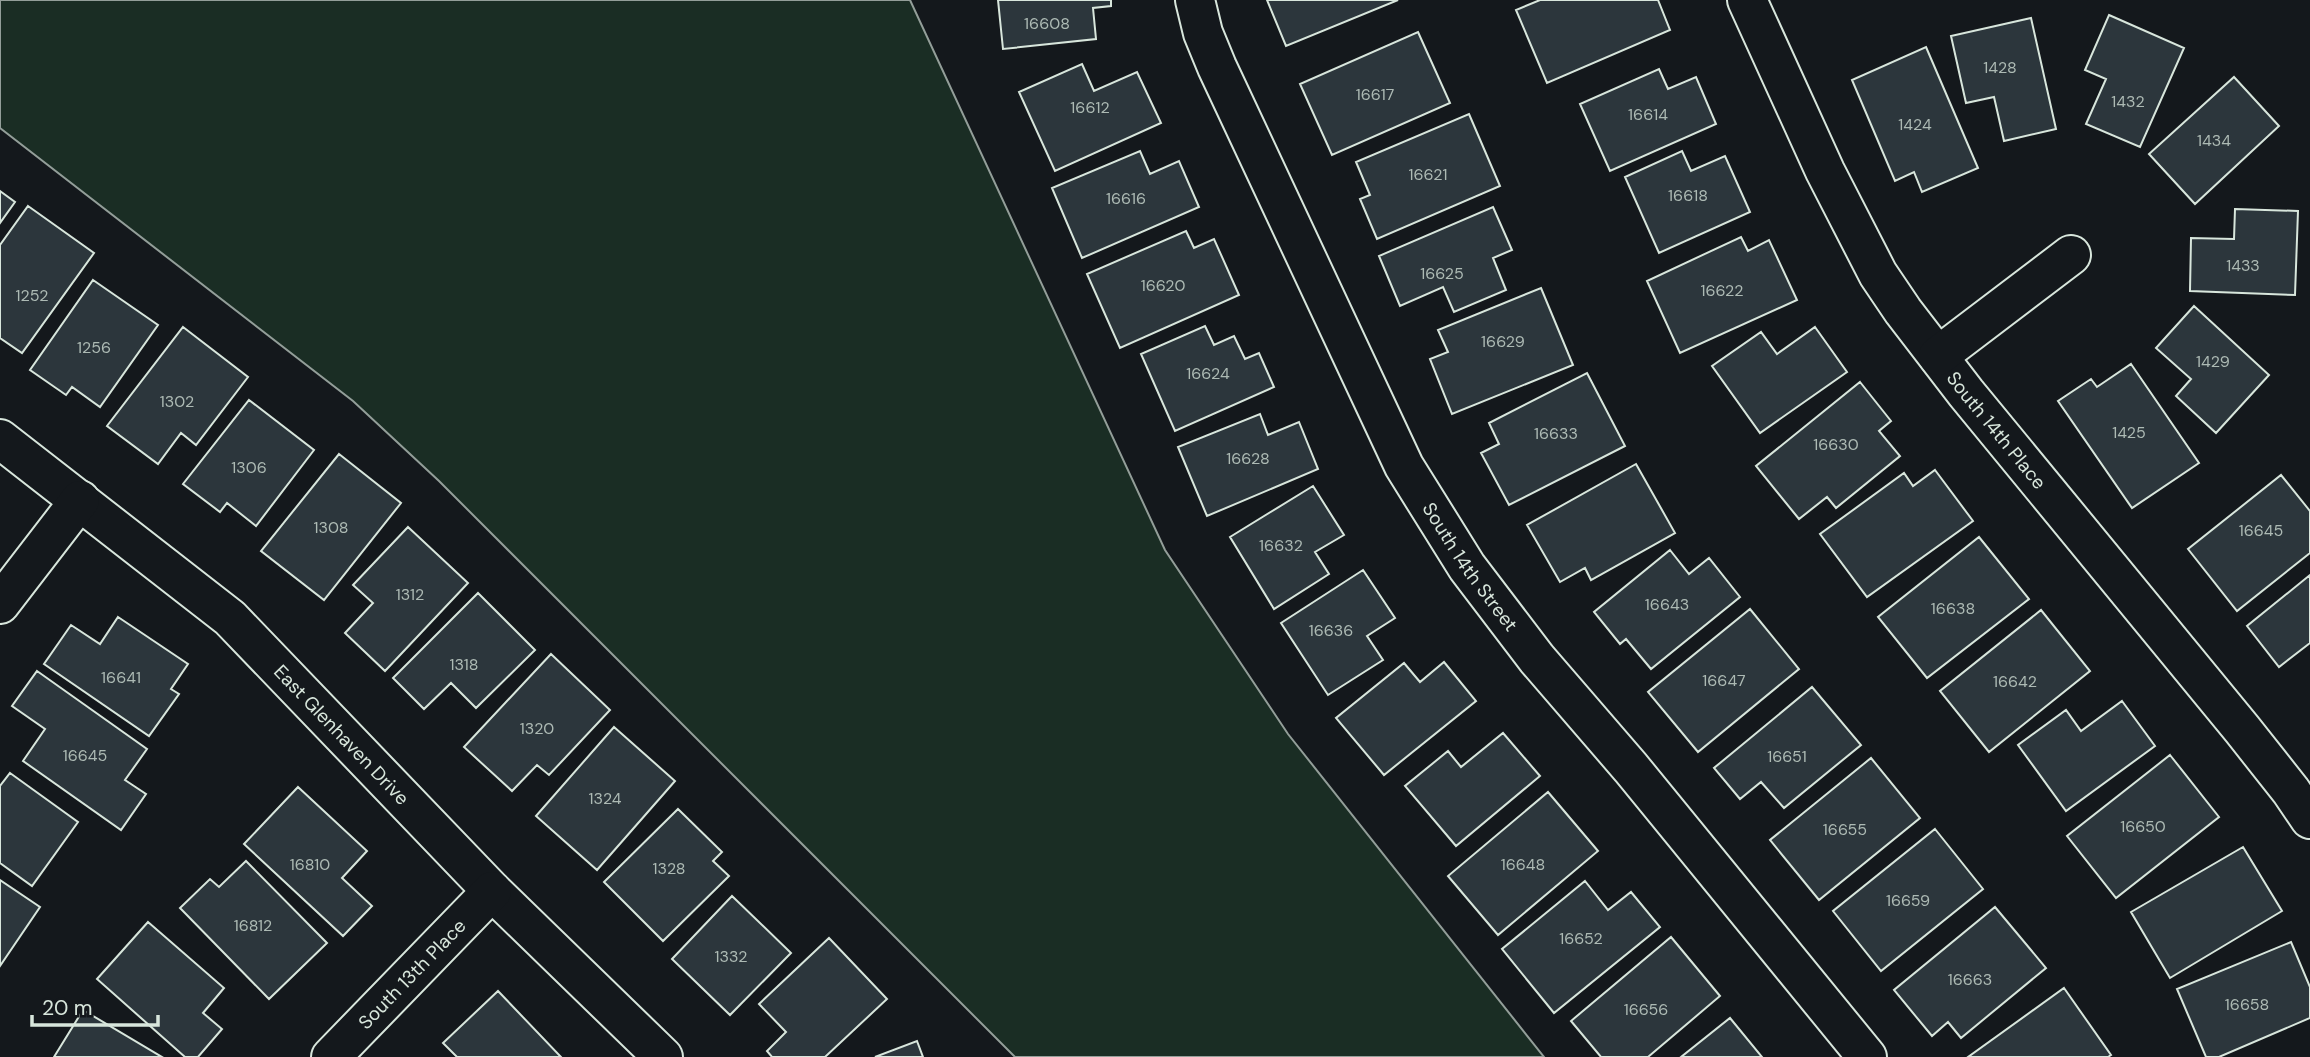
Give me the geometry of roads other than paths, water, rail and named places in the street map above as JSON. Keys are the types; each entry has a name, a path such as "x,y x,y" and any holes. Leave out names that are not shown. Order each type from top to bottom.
{"street":[{"name":"South 14th Street","path":"1195,0 1203,33 1217,67 1404,466 1467,567 1537,659 1867,1057"},
{"name":"South 14th Place","path":"1747,0 1825,171 1878,274 1903,311 2242,729 2310,819"},
{"path":"1938,356 2071,255"},
{"name":"East Glenhaven Drive","path":"0,439 230,618 492,891 663,1057"},
{"path":"0,604 80,500"},
{"name":"South 13th Place","path":"331,1057 492,891"}]}
